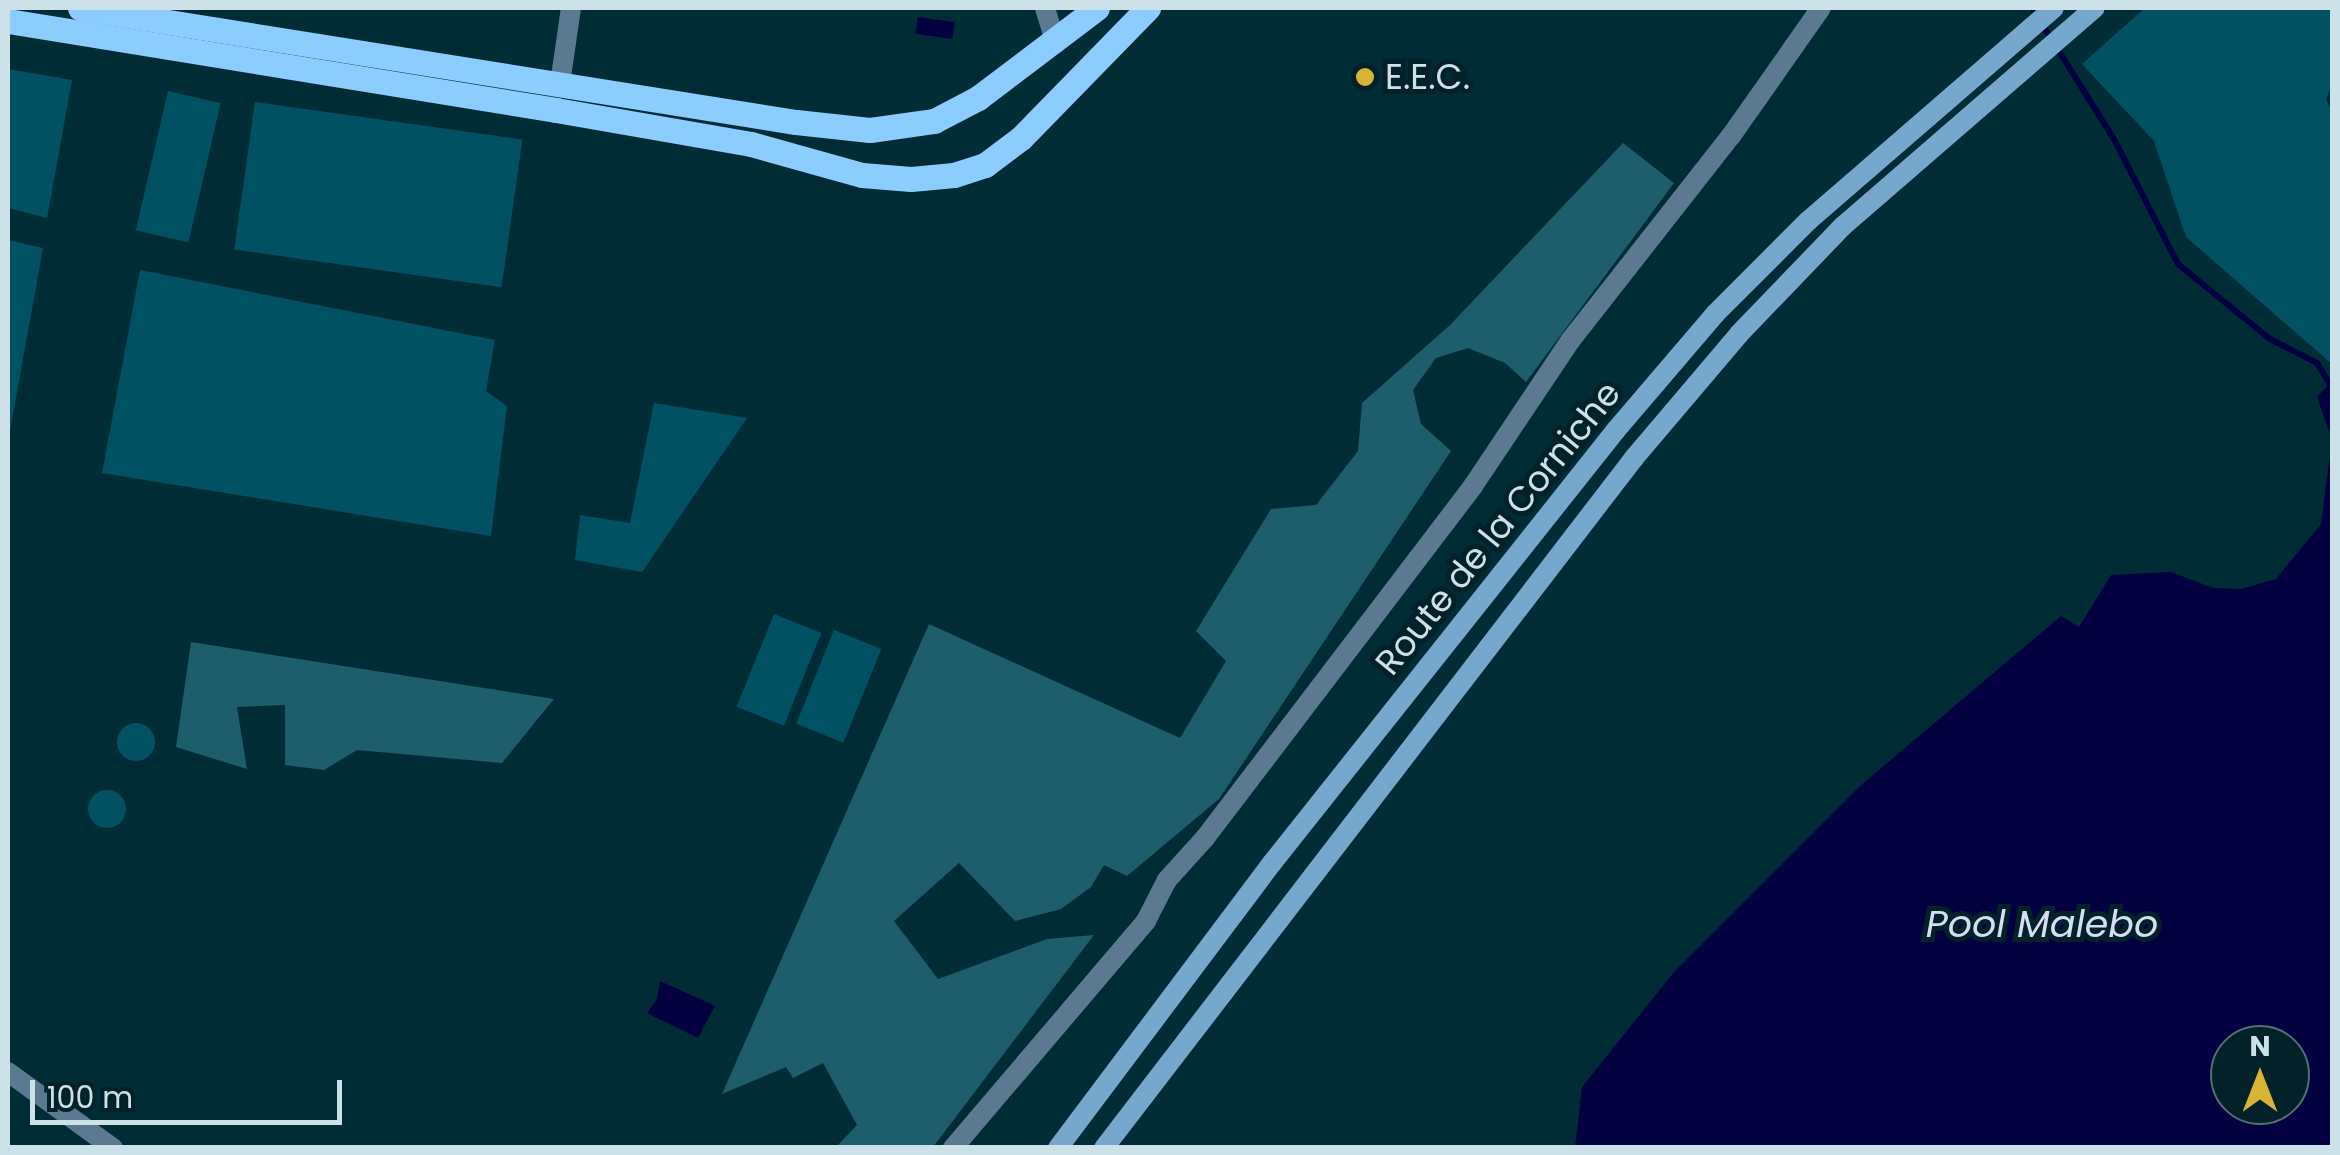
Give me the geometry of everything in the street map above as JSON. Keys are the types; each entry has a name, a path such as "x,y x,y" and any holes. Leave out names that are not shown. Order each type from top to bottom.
{"main road":[{"path":"8,22 95,15 796,122 888,130 934,121 978,98 1056,43 1097,8"},
{"path":"95,15 699,134 792,154 862,175 929,178 984,165 1021,138 1148,8"},
{"name":"Route de la Corniche","path":"1058,1148 1272,863 1616,430 1715,314 1808,221 2054,8"},
{"name":"Route de la Corniche","path":"1104,1148 1634,458 1739,334 1843,226 2096,8"}],"street":[{"path":"560,84 570,8"},
{"path":"1045,8 1056,43"},
{"path":"953,1148 1146,921 1167,880 1205,838 1473,486 1570,341 1731,136 1821,8"},
{"path":"8,1072 113,1148"}],"shaded area":[{"path":"2145,8 2332,8 2332,85 2326,99 2332,112 2332,364 2186,237 2154,141 2082,64"},
{"path":"8,69 72,80 47,218 8,208"},
{"path":"168,91 221,103 188,242 136,230"},
{"path":"255,102 522,140 502,287 234,250"},
{"path":"1623,143 1674,183 1526,382 1505,363 1468,348 1436,358 1413,390 1421,424 1451,451 1219,799 1127,876 1104,865 1091,887 1061,909 1015,921 959,863 894,921 938,979 1047,939 1094,935 933,1147 836,1147 857,1125 823,1063 793,1078 786,1067 722,1094 929,624 1180,738 1226,661 1196,631 1271,509 1316,505 1358,451 1362,403 1450,325"},
{"path":"8,240 43,248 8,442"},
{"path":"140,270 495,340 486,391 507,406 491,536 102,473"},
{"path":"654,403 747,418 642,572 575,560 580,515 630,523"},
{"path":"774,614 821,633 784,726 737,707"},
{"path":"834,630 881,649 843,743 796,724"},
{"path":"191,642 554,699 502,763 357,750 324,770 285,765 285,705 237,707 247,769 176,747"},
{"path":"136,723 150,728 155,742 150,756 136,761 122,756 117,742 122,728"},
{"path":"107,790 121,795 126,809 121,823 107,828 93,823 88,809 93,795"}],"water":[{"path":"918,17 955,22 952,39 916,34"},
{"path":"2332,381 2332,440 2317,397"},
{"name":"Pool Malebo","path":"2332,440 2332,1147 1575,1147 1582,1087 1674,972 1860,786 2061,616 2079,627 2111,575 2171,572 2213,588 2241,589 2276,579 2321,524"},
{"path":"660,981 715,1006 698,1038 647,1013 657,999"}],"waterway":[{"path":"2032,8 2115,141 2178,264 2270,339 2317,363 2332,388"}],"place":[{"name":"E.E.C.","path":"1365,77"}]}
